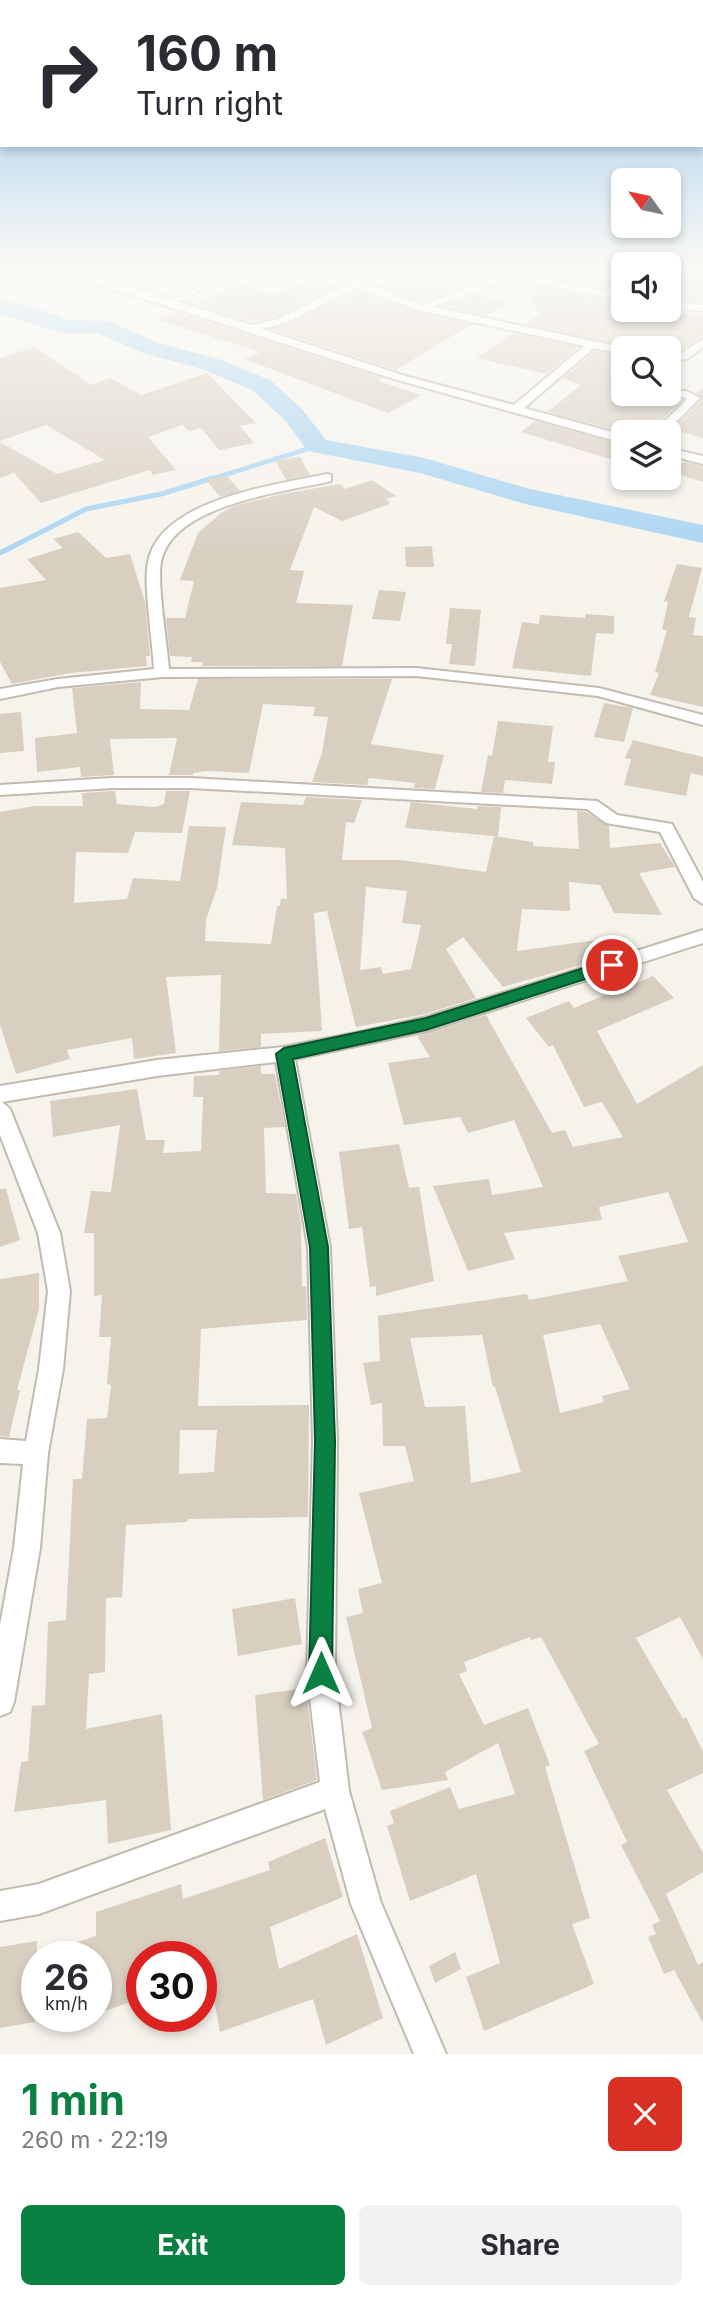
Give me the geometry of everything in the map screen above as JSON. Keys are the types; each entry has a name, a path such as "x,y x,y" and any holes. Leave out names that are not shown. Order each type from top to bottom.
{"street":[{"path":"368,367 514,411 611,436"},
{"path":"514,411 566,367"},
{"path":"672,420 694,398 682,393"},
{"path":"681,454 703,460"},
{"path":"162,673 153,564 155,548 191,518 227,502 327,478"},
{"path":"0,695 58,683 162,673 378,671 524,682 599,692 703,720"},
{"path":"0,790 112,783 191,783 587,804 597,806 612,819 625,823 653,824 666,828 703,898"},
{"path":"0,1094 157,1069 284,1054 426,1024 703,936"},
{"path":"284,1054 319,1247 325,1441 321,1673 335,1791 366,1904 430,2054"},
{"path":"0,1702 27,1548 36,1453 51,1369 59,1292 50,1233 2,1124"},
{"path":"0,1451 36,1453"},
{"path":"0,1906 39,1899 335,1791"}],"building":[{"path":"0,367 64,367 91,385 110,378 141,395 207,373 256,423 240,426 254,443 219,450 201,428 189,431 182,425 148,437 176,470 153,475 150,470 41,503 14,473 0,478 0,442 57,474 105,460 46,425 0,441"},
{"path":"265,367 348,367 383,378 378,381 421,395 388,413"},
{"path":"515,367 554,367 546,374"},
{"path":"576,367 611,367 611,406 676,406 662,420 611,420 611,429 547,412 581,385 563,378"},
{"path":"703,388 703,438 681,432 681,420 702,400 696,393"},
{"path":"535,421 611,442 611,459 521,432"},
{"path":"300,457 310,475 286,480 275,460"},
{"path":"684,462 703,466 703,482 681,475 681,464"},
{"path":"227,476 240,491 220,497 206,480"},
{"path":"372,480 396,496 386,499 389,504 342,521 314,507 290,570 304,571 296,603 353,605 342,666 202,666 203,662 191,662 192,657 170,656 166,618 185,618 194,581 180,580 198,533 221,513 234,506 340,484 345,489"},
{"path":"78,532 106,558 130,554 145,602 150,656 146,656 147,666 71,673 12,684 0,662 0,588 46,580 27,559 63,548 53,539"},
{"path":"432,546 434,567 406,567 405,547"},
{"path":"677,564 702,568 689,617 696,618 693,635 703,636 703,707 650,695 659,673 655,672 667,630 662,630 668,602 664,601"},
{"path":"379,590 406,592 400,621 372,619"},
{"path":"450,608 481,610 475,666 449,664 452,644 446,644"},
{"path":"585,614 614,616 614,634 596,633 591,676 512,668 522,622 539,624 540,615 585,618"},
{"path":"198,679 392,679 371,744 444,755 435,789 414,788 415,783 369,778 367,785 312,782 322,753 328,717 313,716 315,707 263,704 249,773 207,771 193,775 169,775 177,738 110,739 114,775 81,777 80,767 37,772 35,738 77,733 72,688 141,682 140,709 189,710"},
{"path":"604,703 633,708 624,742 594,737"},
{"path":"21,712 24,751 0,753 0,714"},
{"path":"498,721 553,726 548,762 555,762 552,784 505,780 503,793 481,792 488,755 492,756"},
{"path":"633,740 703,757 703,776 691,773 686,796 624,785 631,759 625,758"},
{"path":"115,791 117,804 155,807 164,804 166,791 190,791 182,833 135,832 128,853 76,852 74,903 127,899 133,878 180,881 189,826 226,827 217,888 206,920 205,941 271,944 277,906 280,906 281,898 287,899 285,848 232,845 241,802 303,805 306,797 362,800 354,823 346,822 342,860 401,860 486,872 494,836 405,828 411,802 477,809 478,806 501,807 498,837 533,842 533,846 579,849 577,811 586,812 609,826 610,848 660,843 675,867 639,873 662,915 614,913 600,885 569,882 570,911 522,909 517,951 604,939 613,956 503,987 463,937 446,949 476,998 425,1014 356,1027 327,911 314,913 322,1031 261,1034 261,1047 219,1051 221,975 166,977 176,1053 134,1059 132,1038 67,1050 70,1059 16,1074 0,1025 0,812 34,806 83,806 82,793","holes":["366,887 407,891 402,923 421,925 411,969 383,974 381,967 360,970"]},
{"path":"653,976 674,998 597,1031 637,1104 703,1065 703,1659 680,1617 636,1638 683,1719 686,1717 703,1752 703,1773 667,1790 703,1853 703,1872 666,1894 698,1965 703,1962 703,2023 674,1970 664,1974 648,1937 656,1934 652,1925 660,1921 621,1845 627,1842 584,1751 599,1744 541,1637 531,1640 530,1637 464,1662 467,1671 459,1674 484,1725 528,1708 550,1765 545,1767 590,1918 572,1924 594,1984 484,2031 466,1977 500,1963 476,1874 410,1901 387,1826 394,1823 390,1811 450,1787 459,1809 515,1794 498,1743 445,1772 448,1780 382,1790 362,1732 372,1728 346,1617 363,1613 358,1589 382,1583 359,1493 414,1481 405,1446 383,1446 382,1403 371,1405 363,1363 380,1361 378,1316 527,1294 529,1300 628,1281 618,1256 688,1242 668,1192 599,1207 602,1220 504,1233 515,1259 468,1271 433,1186 489,1179 492,1195 543,1187 514,1120 468,1133 460,1117 404,1125 388,1063 430,1057 417,1036 486,1015 552,1133 565,1130 573,1147 623,1137 602,1102 584,1107 553,1045 549,1047 526,1018 569,1001 574,1008 605,995 601,988 625,979 629,986","holes":["600,1324 630,1389 602,1396 604,1402 560,1413 543,1335","482,1335 493,1387 521,1472 471,1483 465,1406 425,1407 410,1338"]},
{"path":"261,1066 261,1074 275,1074 285,1127 264,1128 266,1193 296,1194 301,1224 302,1287 306,1286 307,1320 201,1329 198,1406 309,1405 308,1517 188,1519 187,1522 126,1525 122,1597 106,1598 105,1672 89,1674 86,1729 162,1714 171,1830 108,1844 106,1800 14,1812 21,1762 28,1761 32,1706 45,1705 48,1622 66,1620 73,1479 82,1479 87,1419 107,1418 111,1385 107,1384 111,1337 99,1337 102,1295 94,1296 94,1233 84,1233 91,1191 111,1192 120,1125 53,1137 50,1101 137,1089 146,1140 165,1140 163,1153 201,1151 203,1097 193,1097 194,1076 219,1075 219,1071","holes":["180,1430 217,1430 214,1472 179,1474"]},
{"path":"399,1144 409,1188 419,1187 434,1281 376,1296 376,1286 370,1287 362,1227 349,1229 339,1152"},
{"path":"0,1189 6,1189 20,1240 0,1247"},
{"path":"39,1273 39,1309 17,1390 20,1390 9,1437 0,1436 0,1279"},
{"path":"295,1598 302,1644 238,1656 232,1609"},
{"path":"306,1688 317,1780 263,1800 255,1695"},
{"path":"325,1838 343,1897 270,1927 279,1969 357,1934 383,2018 326,2045 313,1999 220,2032 217,2016 217,1941 126,1941 126,2004 112,2008 112,1941 81,1941 96,1936 96,1912 181,1884 183,1899 270,1870 268,1862"},
{"path":"21,1944 21,2024 0,2028 0,1947"},
{"path":"455,1952 461,1969 435,1983 429,1966"}],"waterway":[{"path":"217,367 261,385 293,414 317,446 424,466 525,496 703,534"},
{"path":"208,480 317,446"},
{"path":"0,553 86,509 161,494 213,478"}],"route":[{"path":"321,1673 325,1441 319,1247 284,1054 426,1024 612,965"}]}
